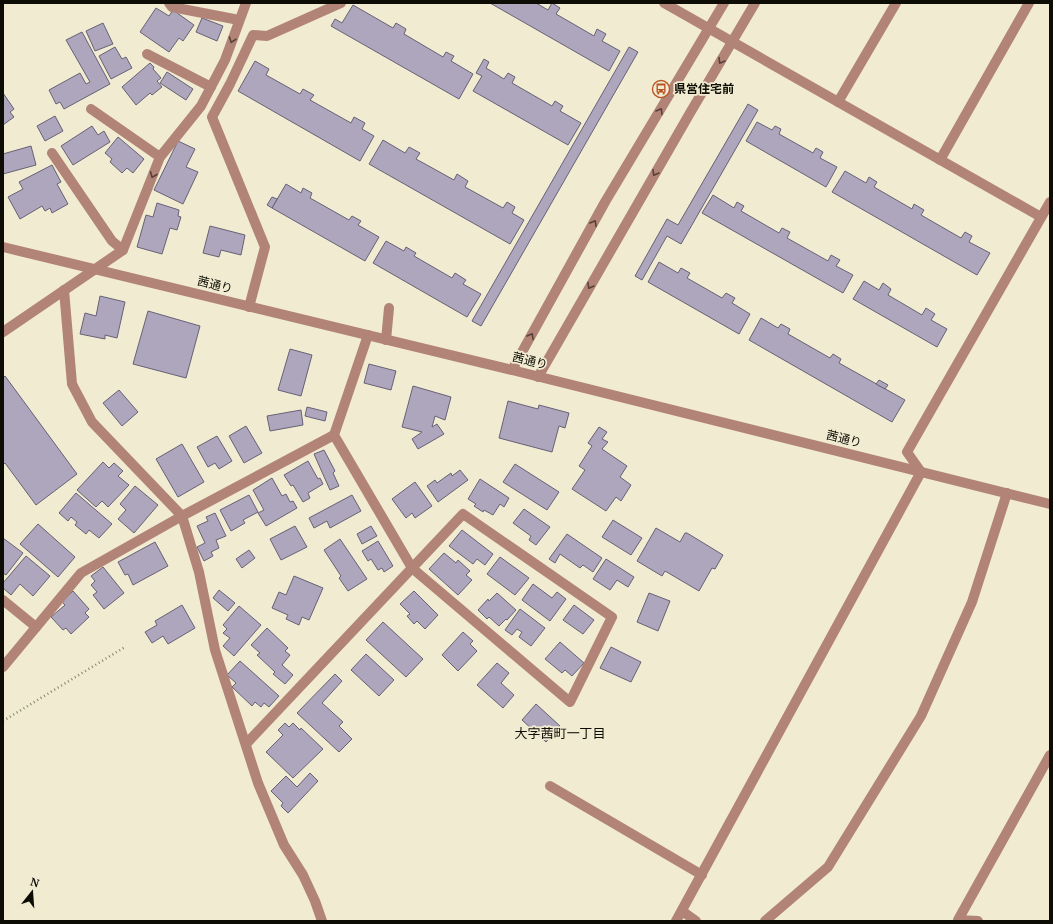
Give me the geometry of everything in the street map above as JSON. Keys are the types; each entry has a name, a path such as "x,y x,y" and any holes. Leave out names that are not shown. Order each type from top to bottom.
{"street":[{"path":"169,3 172,7 239,20"},
{"path":"3,332 123,250 160,157 201,106 225,60 246,3"},
{"path":"249,306 265,247 212,117 230,84 253,35 267,36 341,3"},
{"path":"664,3 1041,217"},
{"path":"512,370 605,202 724,3"},
{"path":"538,377 754,3"},
{"path":"838,102 896,3"},
{"path":"940,160 1029,3"},
{"path":"147,54 211,87"},
{"path":"91,109 160,157"},
{"path":"52,153 112,242 123,250"},
{"path":"676,921 920,472 907,452 1050,202"},
{"name":"茜通り","path":"3,247 512,370 1050,504"},
{"path":"64,290 72,384 92,422 182,516 200,572 215,650 258,782 284,845 303,875 322,921"},
{"path":"386,340 389,308"},
{"path":"3,668 81,573 182,516 334,435 368,336"},
{"path":"246,744 412,568 463,514 612,617 570,702 412,568 334,435"},
{"path":"765,921 828,867 921,716 972,602 1007,493"},
{"path":"3,600 36,627"},
{"path":"978,921 958,920 1050,756"},
{"path":"550,786 702,875"},
{"path":"682,911 696,921"}],"path":[{"path":"3,722 125,647"}],"building":[{"path":"490,3 536,3 548,10 552,3 560,8 556,14 594,36 597,29 606,34 602,41 620,51 609,71"},
{"path":"353,5 393,28 396,23 406,29 404,34 443,57 446,52 454,56 451,61 473,74 459,99 331,26 335,19 342,23"},
{"path":"156,8 169,16 173,10 194,25 183,41 179,38 169,52 140,32"},
{"path":"202,18 223,26 217,41 196,32"},
{"path":"103,23 113,44 95,51 86,31"},
{"path":"82,32 110,84 64,109 60,102 56,104 49,90 80,73 86,84 90,82 66,40"},
{"path":"115,47 122,59 126,57 132,68 111,79 99,56"},
{"path":"629,47 638,52 481,326 472,321"},
{"path":"484,59 489,62 486,68 504,79 508,73 515,77 512,83 552,106 555,101 563,106 560,111 581,123 568,145 473,91 482,76 476,73"},
{"path":"255,61 269,69 266,75 300,94 303,89 314,95 310,100 351,123 354,117 365,123 362,129 374,136 360,161 238,91"},
{"path":"150,63 161,78 157,81 162,87 152,95 150,93 136,105 122,87"},
{"path":"167,72 193,89 186,100 160,83"},
{"path":"3,93 14,109 10,112 14,117 3,125"},
{"path":"748,104 758,110 681,244 667,236 642,280 635,276 667,219 678,225"},
{"path":"55,116 63,131 45,141 37,126"},
{"path":"757,122 772,130 775,126 781,129 779,134 813,153 816,148 823,152 820,158 837,167 826,187 746,141"},
{"path":"92,126 98,135 104,131 110,142 73,165 61,146"},
{"path":"118,137 144,159 133,173 127,168 122,173 110,162 112,159 105,153"},
{"path":"383,140 405,153 409,147 420,153 416,159 454,180 457,174 468,181 465,187 503,208 507,202 515,207 512,213 524,220 510,244 369,164"},
{"path":"178,141 195,149 186,167 198,172 183,204 154,190"},
{"path":"31,146 36,165 3,174 3,154"},
{"path":"52,165 61,182 57,184 68,204 52,213 50,208 45,211 42,206 20,219 8,197 23,189 19,182"},
{"path":"845,171 866,183 869,177 877,182 874,187 912,209 914,204 924,210 921,215 961,238 965,232 972,236 969,242 990,253 977,275 832,192"},
{"path":"286,184 301,193 303,188 312,193 310,198 349,220 352,216 361,221 358,225 379,237 365,261 272,208"},
{"path":"713,195 734,208 737,202 744,206 741,211 779,233 782,228 790,232 787,238 828,261 831,255 840,260 836,266 853,275 843,293 702,213"},
{"path":"272,197 277,199 272,208 267,205"},
{"path":"157,203 179,210 178,216 181,217 177,230 170,228 162,254 137,247 146,215 153,217"},
{"path":"210,226 245,235 241,255 221,250 219,257 203,253"},
{"path":"386,241 404,251 406,247 416,253 414,256 452,278 455,273 466,280 463,284 481,294 467,317 373,263"},
{"path":"659,262 678,273 681,268 690,273 687,278 722,298 726,293 735,298 732,303 750,314 739,334 648,282"},
{"path":"864,281 879,290 883,283 891,289 888,295 922,315 926,308 935,314 931,320 947,329 937,347 853,299"},
{"path":"100,296 125,302 117,338 105,335 105,339 80,334 85,313 96,316"},
{"path":"148,311 200,326 186,378 133,364"},
{"path":"761,318 778,328 781,324 790,329 788,334 830,358 833,354 841,359 839,363 905,400 892,422 749,340"},
{"path":"290,349 312,355 301,396 278,390"},
{"path":"369,364 396,371 391,390 364,383"},
{"path":"5,376 77,474 36,505 5,463 3,465 3,378"},
{"path":"879,380 888,385 885,389 876,384"},
{"path":"413,386 451,397 445,420 435,416 432,427 437,424 444,434 418,449 412,439 422,432 402,427"},
{"path":"119,390 138,412 122,426 103,403"},
{"path":"508,401 538,409 539,405 569,413 565,428 559,426 552,452 499,438"},
{"path":"307,407 327,412 325,421 305,416"},
{"path":"301,410 303,425 270,431 267,416"},
{"path":"246,426 262,453 244,463 229,436"},
{"path":"599,427 607,432 602,439 608,442 602,449 627,466 620,477 631,485 621,501 616,497 606,511 572,489 585,470 579,466 592,446 588,443"},
{"path":"217,436 232,461 219,469 215,463 208,467 197,447"},
{"path":"182,444 204,482 178,497 156,459"},
{"path":"324,450 335,471 333,473 339,486 330,490 314,454"},
{"path":"308,461 318,479 320,478 323,484 308,493 310,498 303,502 293,485 291,486 284,475"},
{"path":"103,462 109,468 114,463 123,471 118,476 129,485 108,507 102,501 96,507 77,490"},
{"path":"515,464 559,492 547,510 503,482"},
{"path":"460,470 468,480 438,502 427,486 435,480 437,483 451,473 452,476"},
{"path":"272,478 282,496 286,494 290,502 293,501 297,508 266,526 258,513 264,510 253,490"},
{"path":"480,479 509,498 504,507 500,504 493,515 484,510 483,512 474,506 476,504 468,499"},
{"path":"415,482 432,506 415,518 412,513 406,518 392,499"},
{"path":"135,486 158,505 134,533 118,519 126,510 120,504"},
{"path":"76,493 112,524 99,538 89,530 86,534 75,525 77,522 71,517 68,521 59,513"},
{"path":"249,495 258,512 243,520 245,523 231,531 220,510"},
{"path":"352,495 361,511 330,528 327,521 314,528 309,518"},
{"path":"524,509 550,527 536,545 529,540 531,536 513,523"},
{"path":"215,513 226,536 216,540 219,548 211,552 213,556 204,561 197,547 205,543 197,526 208,521 206,517"},
{"path":"613,520 642,538 631,555 602,537"},
{"path":"38,524 75,557 58,577 20,544"},
{"path":"295,526 307,547 281,560 270,539"},
{"path":"371,526 377,536 362,544 357,534"},
{"path":"656,528 680,542 685,533 687,533 723,555 715,569 712,568 699,591 665,571 662,576 637,561"},
{"path":"462,530 493,554 485,565 477,559 473,564 449,546"},
{"path":"567,534 602,558 593,572 583,565 580,568 560,554 555,563 549,559"},
{"path":"3,538 23,553 6,575 3,573"},
{"path":"340,539 367,579 348,591 339,578 341,576 324,550"},
{"path":"378,541 393,566 384,572 382,568 378,570 371,559 368,561 362,551"},
{"path":"155,542 168,566 133,585 128,574 125,575 118,562"},
{"path":"249,550 255,558 242,568 236,559"},
{"path":"444,553 456,563 458,560 470,571 466,575 472,580 458,595 429,569"},
{"path":"26,556 50,576 33,596 20,584 11,595 3,588 3,583"},
{"path":"500,557 529,578 515,595 487,574"},
{"path":"606,559 634,577 628,587 617,580 610,590 593,579"},
{"path":"103,567 124,593 104,609 93,595 97,592 91,585 95,581 91,576"},
{"path":"294,576 323,588 309,620 302,617 299,625 286,619 288,615 272,608 279,592 286,595"},
{"path":"533,584 552,598 557,592 566,599 550,621 522,600"},
{"path":"219,590 235,603 228,611 213,598"},
{"path":"73,591 89,609 85,613 89,617 71,634 66,628 63,630 51,617 65,605 62,602"},
{"path":"414,591 438,615 425,629 417,621 414,624 407,616 410,614 400,604"},
{"path":"497,593 516,610 499,626 489,617 487,619 478,610 488,599 489,601"},
{"path":"649,593 670,601 658,631 637,622"},
{"path":"182,605 195,628 168,644 163,636 152,643 145,632 157,625 155,621"},
{"path":"574,605 594,620 583,634 563,620"},
{"path":"239,606 261,625 234,656 223,646 230,638 223,633 227,629 223,625"},
{"path":"520,609 545,628 531,646 519,637 522,632 517,629 512,635 505,630"},
{"path":"383,622 423,659 406,677 366,640"},
{"path":"267,628 288,648 285,651 290,655 282,665 293,675 285,684 273,674 275,672 257,655 260,653 251,645"},
{"path":"463,632 473,641 470,644 477,651 458,671 442,655"},
{"path":"560,642 584,663 572,676 565,670 562,673 545,659"},
{"path":"611,647 641,662 631,682 600,668"},
{"path":"366,654 394,680 379,696 351,670"},
{"path":"240,661 279,696 269,707 264,703 261,707 255,702 252,706 232,687 236,683 227,675"},
{"path":"497,663 509,673 501,683 514,695 503,708 477,685"},
{"path":"335,674 342,681 322,703 343,722 339,726 352,739 339,752 297,713"},
{"path":"536,704 560,726 546,742 522,720"},
{"path":"285,723 289,727 293,723 300,730 301,728 323,749 293,778 266,752 283,735 278,730"},
{"path":"310,773 318,781 288,813 281,806 283,803 271,791 286,776 297,787"}],"place":[{"name":"県営住宅前","path":"661,89"}],"district":[{"name":"大字茜町一丁目","path":"560,733"}]}
